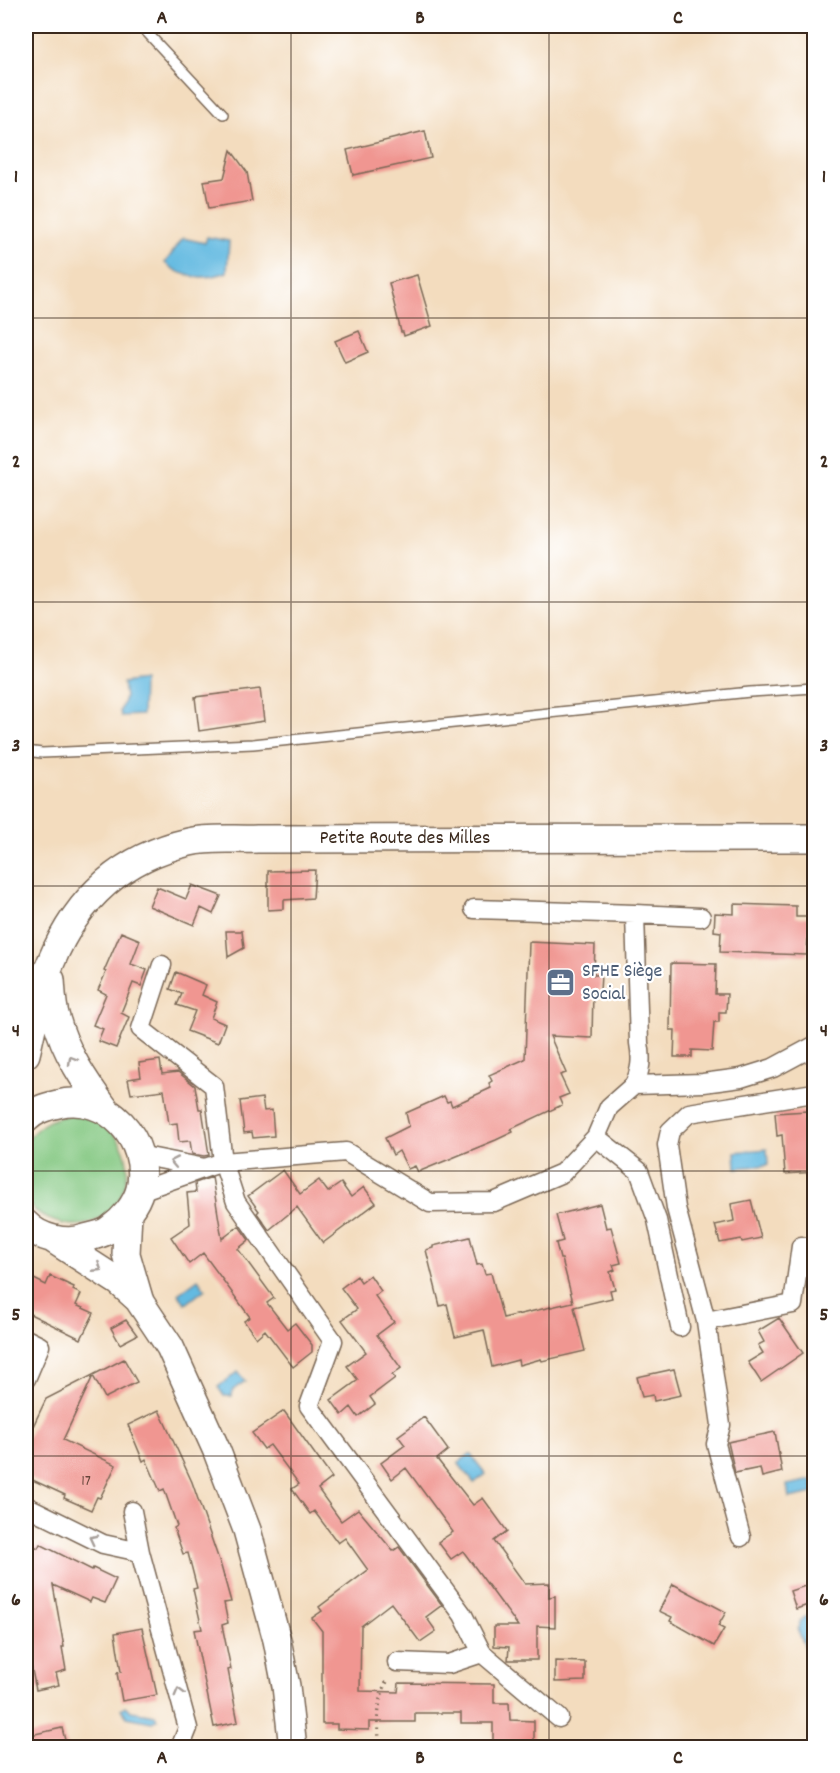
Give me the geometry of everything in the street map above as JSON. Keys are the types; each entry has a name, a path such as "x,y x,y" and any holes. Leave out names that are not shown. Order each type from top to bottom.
{"main road":[{"name":"Petite Route des Milles","path":"26,1054 50,964 66,930 97,890 118,871 140,858 191,842 257,839 814,838"},
{"path":"50,964 55,1015 66,1049 81,1076 105,1109 125,1126 140,1155 126,1254 140,1302"},
{"path":"26,1119 37,1109 72,1101 105,1109"},
{"path":"33,1229 77,1241 109,1230 134,1202"},
{"path":"33,1229 119,1282 140,1302 170,1347 216,1449 248,1530 277,1640 286,1686 293,1748"}],"street":[{"path":"474,909 701,917"},
{"path":"134,1202 204,1168 223,1162 346,1152 430,1203 494,1202 562,1173 596,1137 609,1107 634,1086 640,1074 642,1059 639,1042 635,914"},
{"path":"162,965 141,1029 214,1086 223,1162 236,1202 333,1341 309,1406 463,1615 482,1653 559,1718"},
{"path":"634,1086 703,1083 741,1078 773,1068 814,1046"},
{"path":"741,1537 716,1444 721,1425 706,1321 676,1208 667,1145 670,1131 689,1113 814,1093"},
{"path":"596,1137 639,1171 657,1220 680,1327"},
{"path":"140,1155 204,1168"},
{"path":"706,1321 793,1304 801,1246"},
{"path":"26,1338 40,1346 26,1378"},
{"path":"26,1506 103,1544 140,1552"},
{"path":"132,1511 140,1552 188,1728 180,1748"},
{"path":"398,1662 449,1664 482,1653"}],"lane":[{"path":"141,26 223,114"},
{"path":"26,751 42,753 253,744 750,692 814,688"}],"path":[{"path":"379,1748 377,1708 382,1691 398,1662"}],"green space":[{"path":"72,1115 101,1124 119,1141 127,1162 125,1184 115,1204 99,1219 76,1225 49,1219 32,1208 27,1201 24,1186 26,1142 46,1123"}],"water":[{"path":"207,237 229,241 227,272 203,277 187,275 165,263 183,238 205,243"},
{"path":"143,680 142,715 121,716 120,711 125,698 123,683"},
{"path":"767,1149 768,1165 736,1168 735,1152"},
{"path":"198,1279 205,1289 186,1304 178,1294"},
{"path":"238,1372 245,1381 233,1390 232,1396 224,1396 218,1387"},
{"path":"470,1454 486,1474 474,1483 458,1463"},
{"path":"813,1480 814,1493 789,1498 787,1485"},
{"path":"809,1615 814,1633 814,1645 806,1649 798,1630 800,1621"},
{"path":"125,1706 131,1711 155,1715 157,1719 152,1722 127,1717 121,1709"}],"building":[{"path":"425,131 431,158 353,175 347,150"},
{"path":"231,150 247,172 252,201 209,208 204,181 224,178"},
{"path":"417,275 432,326 404,336 389,283"},
{"path":"359,331 368,352 345,362 335,341"},
{"path":"260,689 264,721 199,731 195,697"},
{"path":"315,870 313,898 284,900 284,909 268,910 268,871"},
{"path":"192,885 221,896 213,914 201,908 194,925 149,906 157,887 186,899"},
{"path":"734,904 796,906 796,917 814,917 814,935 808,935 807,955 720,952 721,932 714,931 715,913 734,914"},
{"path":"226,931 242,931 244,948 228,957"},
{"path":"121,932 140,940 131,964 147,970 141,986 133,983 121,1013 129,1017 116,1048 98,1041 103,1029 93,1025 106,994 98,990"},
{"path":"529,942 595,945 594,975 601,975 600,991 593,991 592,1038 550,1036 566,1073 560,1075 569,1094 559,1098 562,1105 511,1129 513,1132 496,1140 418,1172 415,1166 408,1169 399,1151 393,1155 385,1138 409,1126 406,1113 444,1096 452,1106 491,1088 489,1083 492,1081 489,1075 525,1059"},
{"path":"671,963 716,964 715,994 727,994 726,1012 719,1012 719,1022 714,1022 712,1051 692,1050 692,1057 674,1057 675,1030 670,1030"},
{"path":"176,972 206,985 202,995 217,1002 211,1018 225,1024 218,1043 187,1031 195,1011 177,1005 182,994 170,989"},
{"path":"160,1060 162,1074 178,1072 195,1086 199,1109 202,1109 209,1155 192,1154 190,1141 179,1142 177,1123 169,1124 164,1090 131,1094 128,1079 141,1077 139,1063"},
{"path":"262,1098 264,1111 272,1110 274,1136 253,1138 252,1132 244,1133 240,1101"},
{"path":"807,1111 809,1143 814,1143 814,1172 785,1174 782,1135 777,1136 775,1113"},
{"path":"283,1170 300,1194 319,1180 328,1192 341,1183 351,1197 364,1187 376,1203 323,1243 297,1207 269,1230 248,1196"},
{"path":"212,1177 222,1239 239,1226 249,1240 238,1249 274,1298 267,1303 287,1329 295,1323 312,1345 312,1352 293,1367 265,1330 256,1338 244,1321 250,1317 203,1253 189,1264 171,1237 190,1224 187,1193 196,1192 195,1183"},
{"path":"751,1200 761,1238 720,1243 715,1225 734,1221 731,1204"},
{"path":"600,1204 606,1228 611,1227 621,1263 613,1265 615,1270 610,1272 615,1289 610,1290 612,1298 574,1307 585,1351 519,1365 518,1360 492,1367 484,1330 455,1337 447,1304 440,1306 426,1250 433,1246 470,1237 477,1265 482,1264 485,1274 491,1273 503,1318 573,1302 556,1243 563,1241 556,1215"},
{"path":"26,1275 46,1285 50,1276 74,1287 73,1290 81,1294 76,1305 94,1313 81,1339 26,1312"},
{"path":"370,1275 381,1291 375,1296 394,1322 377,1335 401,1368 392,1375 395,1378 370,1397 375,1404 358,1417 351,1407 342,1415 331,1400 358,1380 347,1366 366,1352 342,1320 357,1309 341,1288 357,1276 361,1282"},
{"path":"779,1318 803,1353 761,1382 748,1362 763,1353 758,1345 764,1342 758,1331"},
{"path":"126,1320 137,1335 120,1344 111,1328"},
{"path":"124,1359 137,1382 105,1398 93,1376 63,1440 116,1465 100,1498 97,1497 91,1510 26,1477 26,1441 46,1399"},
{"path":"674,1369 681,1395 654,1401 653,1395 642,1397 637,1377"},
{"path":"159,1410 192,1482 231,1602 224,1603 228,1623 222,1625 238,1722 214,1727 194,1630 202,1629 193,1589 197,1588 188,1553 183,1554 174,1528 177,1526 164,1489 160,1491 146,1459 143,1461 128,1425"},
{"path":"284,1411 332,1478 318,1489 341,1521 358,1509 393,1551 399,1547 442,1605 426,1617 436,1631 420,1642 391,1603 361,1626 360,1691 398,1692 399,1683 494,1684 494,1703 509,1703 510,1720 534,1721 534,1742 493,1741 493,1723 461,1723 461,1713 415,1713 415,1722 369,1722 369,1730 337,1729 337,1724 322,1724 322,1631 312,1618 322,1611 319,1607 368,1570 345,1538 338,1543 314,1511 310,1514 292,1489 299,1484 270,1445 264,1449 252,1433"},
{"path":"424,1417 448,1450 437,1459 473,1505 483,1498 507,1531 494,1541 525,1584 549,1583 549,1597 555,1596 555,1627 537,1626 537,1660 508,1660 509,1647 494,1646 494,1626 518,1626 463,1551 451,1559 438,1542 453,1532 406,1468 392,1479 381,1463 405,1445 398,1436"},
{"path":"775,1432 782,1472 762,1477 760,1468 735,1473 728,1442"},
{"path":"26,1542 38,1548 40,1544 92,1570 93,1568 116,1579 105,1603 92,1598 90,1602 53,1585 66,1670 56,1673 59,1685 36,1690 26,1641"},
{"path":"814,1583 814,1603 796,1609 790,1591"},
{"path":"673,1584 726,1612 718,1626 724,1629 714,1646 670,1621 672,1617 659,1611"},
{"path":"142,1628 157,1695 122,1701 117,1673 121,1672 115,1633"},
{"path":"555,1661 585,1662 585,1681 555,1682"},
{"path":"62,1728 67,1748 26,1748 26,1736"}],"place":[{"name":"SFHE Siège Social","path":"561,983"}]}
